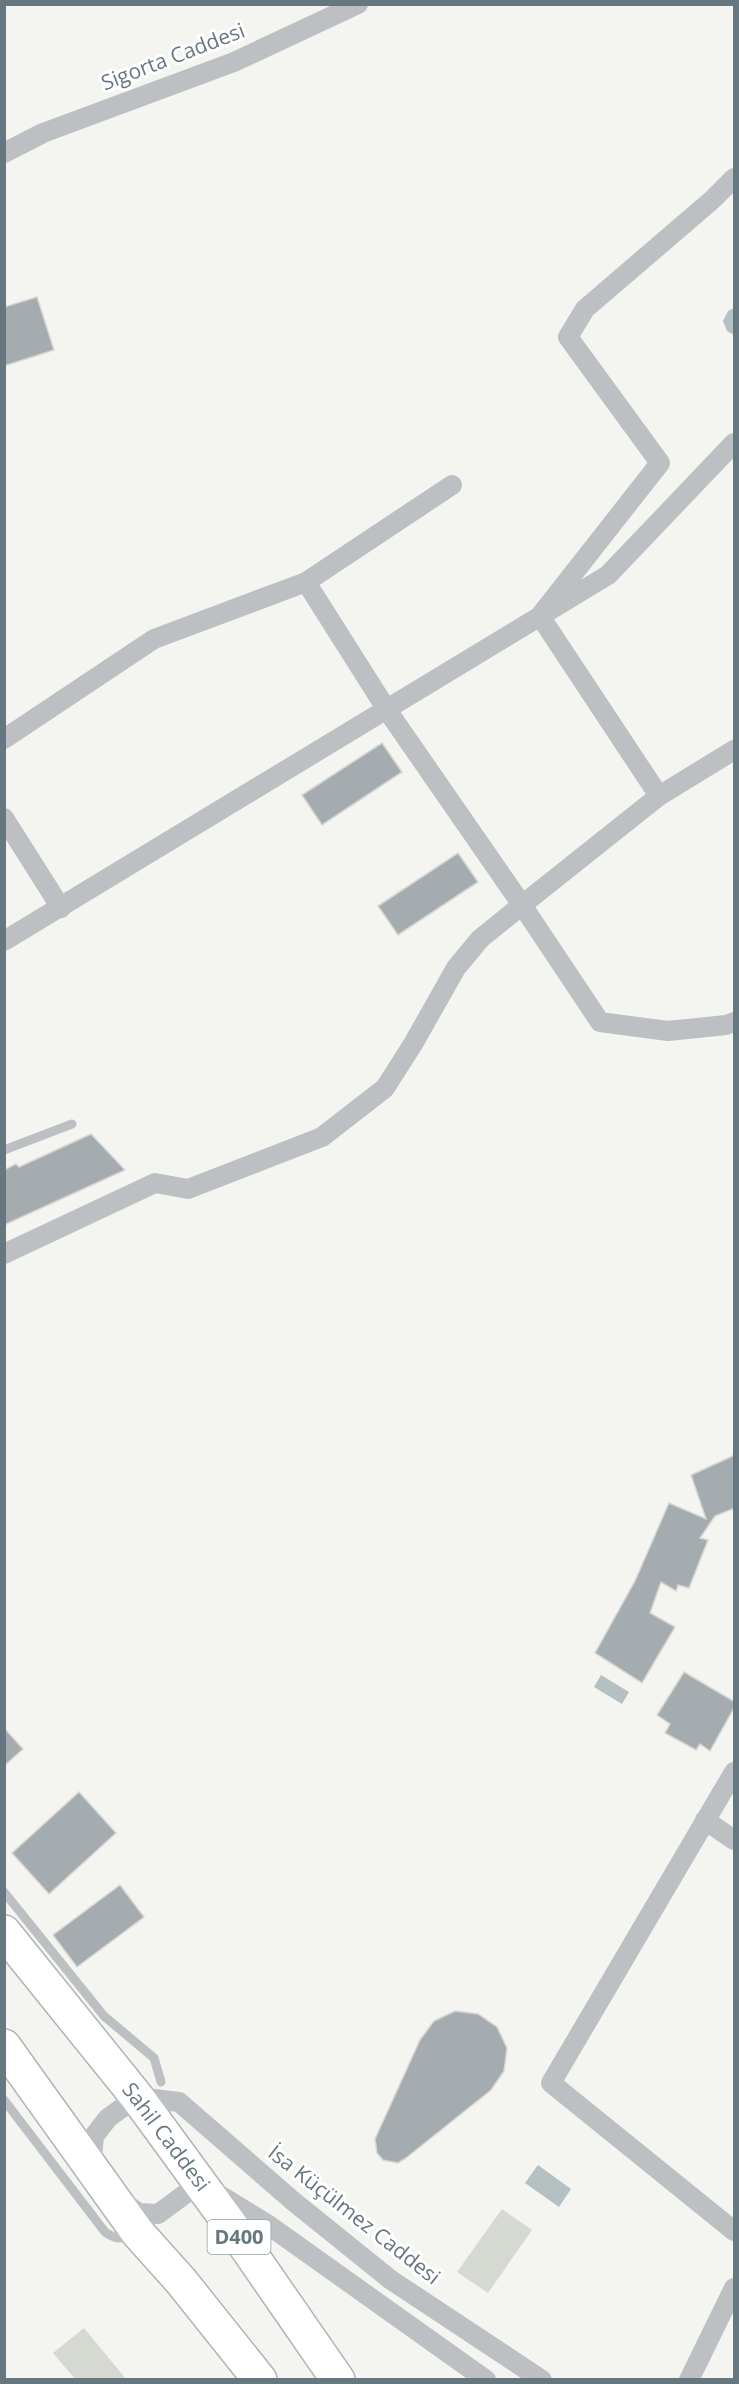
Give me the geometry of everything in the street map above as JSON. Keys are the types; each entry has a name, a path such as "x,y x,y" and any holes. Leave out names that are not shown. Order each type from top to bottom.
{"highway":[{"name":"Sahil Caddesi","path":"4,1932 149,2090 200,2183 338,2379"},
{"path":"4,2046 110,2195 148,2224 181,2281 260,2379"}],"street":[{"name":"Sigorta Caddesi","path":"4,153 43,133 234,62 358,4"},
{"path":"540,616 660,463 568,337 585,309 735,178"},
{"path":"4,940 61,908 608,575 735,443"},
{"path":"4,739 154,639 306,582 452,485"},
{"path":"306,582 387,710 522,904 600,1022 668,1031 726,1026 735,1022"},
{"path":"540,616 659,796"},
{"path":"4,1254 155,1184 188,1189 322,1137 385,1088 456,968 480,939 659,796 735,750"},
{"path":"4,818 61,908"},
{"path":"735,1772 551,2083 735,2231"},
{"path":"705,1820 735,1840"},
{"path":"91,2168 94,2136 108,2118 149,2090"},
{"name":"İsa Küçülmez Caddesi","path":"149,2090 179,2102 293,2201 391,2280 542,2379"},
{"path":"148,2224 200,2183 267,2223 486,2379"},
{"path":"689,2379 735,2288"}],"lane":[{"path":"4,1150 72,1124"},
{"path":"4,1892 104,2016 154,2058 149,2090"},
{"path":"6,2103 105,2232 115,2238 125,2239 148,2224"}],"shaded area":[{"path":"734,308 734,335 727,331 723,321 728,311"},
{"path":"601,1675 629,1692 622,1704 594,1687"},
{"path":"538,2165 571,2189 559,2207 525,2183"},
{"path":"502,2209 532,2230 488,2293 457,2272"},
{"path":"84,2328 126,2379 75,2379 53,2353"}],"building":[{"path":"37,297 54,350 4,366 4,307"},
{"path":"382,743 402,772 322,825 302,795"},
{"path":"458,853 478,882 398,935 378,906"},
{"path":"91,1134 125,1170 4,1225 4,1170 16,1164 19,1167"},
{"path":"735,1455 735,1508 715,1516 700,1538 708,1540 689,1588 678,1585 676,1591 661,1582 650,1613 675,1627 642,1683 595,1653 635,1581 669,1503 706,1519 691,1475"},
{"path":"684,1672 735,1702 735,1706 710,1751 700,1744 696,1750 665,1733 670,1724 657,1715"},
{"path":"4,1728 23,1749 4,1766"},
{"path":"79,1792 116,1833 49,1894 12,1853"},
{"path":"120,1885 144,1917 77,1967 53,1935"},
{"path":"455,2011 478,2014 497,2027 507,2048 504,2071 491,2090 406,2158 398,2163 383,2160 377,2153 375,2139 420,2040 434,2021"}]}
